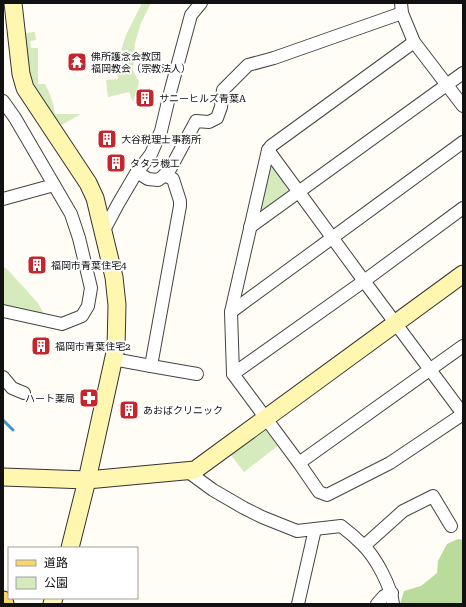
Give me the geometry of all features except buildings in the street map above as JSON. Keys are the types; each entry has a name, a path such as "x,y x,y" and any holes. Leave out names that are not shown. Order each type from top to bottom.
{"street":[{"path":"13,3 24,88 88,183 95,198 114,277 117,305 116,348 87,480 70,547"},
{"path":"103,232 137,172 150,154 161,131 190,15 200,3"},
{"path":"137,172 148,179 158,180 168,173 196,121 209,122 217,118 221,107 223,90 248,65 274,58 401,8 414,42 463,106"},
{"path":"268,150 395,324 463,414 390,463 327,495 319,492 232,374 231,312 268,150 414,42"},
{"path":"250,227 463,73"},
{"path":"3,101 15,118 71,214 79,238 91,288 88,306 82,316 62,324 3,311"},
{"path":"231,312 463,142"},
{"path":"151,366 180,206 180,201 173,179 164,175"},
{"path":"3,200 54,185"},
{"path":"232,374 364,281 463,208"},
{"path":"3,477 87,480 195,470 463,274"},
{"path":"299,463 463,346"},
{"path":"113,359 197,374"},
{"path":"3,377 12,388 24,393"},
{"path":"188,471 213,490 262,517 297,531 341,526 364,546 379,568 392,599"},
{"path":"364,546 403,512 433,496 451,526"},
{"path":"298,604 315,529"},
{"path":"377,604 384,596 392,599"}],"green space":[{"path":"142,3 151,3 141,23 135,43 133,70 139,82 133,102 129,92 108,97 106,80 118,79 117,56 120,54 126,35"},
{"path":"35,32 36,40 30,41 31,48 38,48 38,84 45,84 52,99 55,114 81,114 58,127 31,86 24,33"},
{"path":"272,164 290,194 258,215"},
{"path":"3,267 6,268 38,303 45,316 3,307"},
{"path":"265,427 279,445 244,472 230,454"},
{"path":"458,539 463,540 463,600 461,604 400,604 404,591 421,586 437,573 438,561 447,544"}],"waterway":[{"path":"3,420 13,430"}],"place":[{"name":"佛所護念会教団 福岡教会（宗教法人）","path":"77,62"},
{"name":"サニーヒルズ青葉A","path":"145,98"},
{"name":"大谷税理士事務所","path":"107,139"},
{"name":"タタラ機工","path":"116,163"},
{"name":"福岡市青葉住宅4","path":"37,265"},
{"name":"福岡市青葉住宅2","path":"41,346"},
{"name":"ハート薬局","path":"89,398"},
{"name":"あおばクリニック","path":"129,410"}]}
